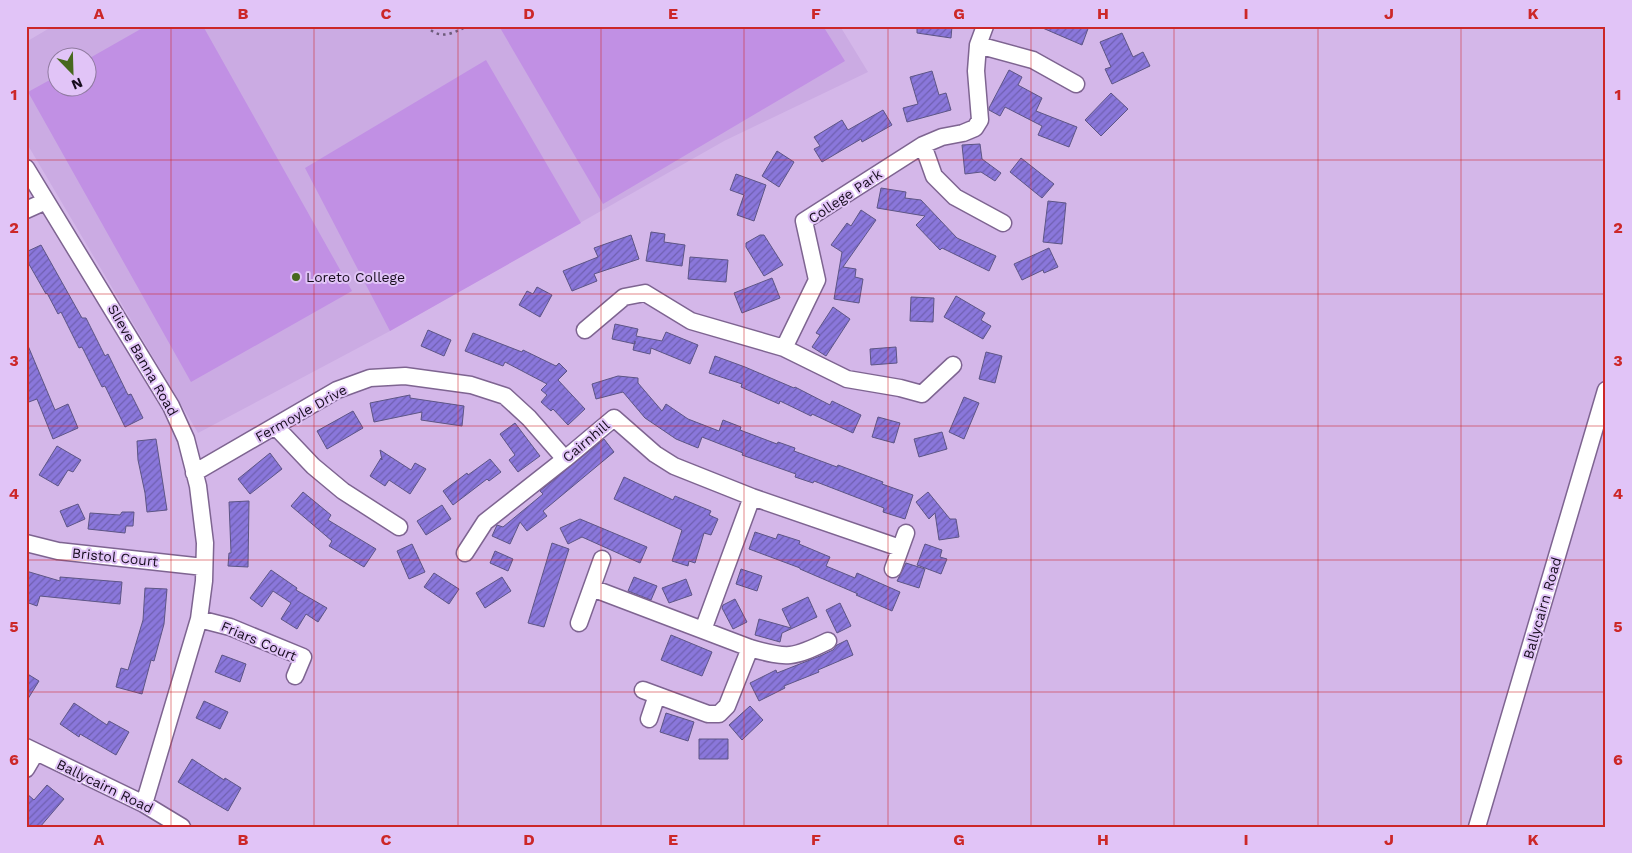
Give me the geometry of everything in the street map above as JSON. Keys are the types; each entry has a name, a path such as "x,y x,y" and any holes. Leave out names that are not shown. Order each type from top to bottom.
{"street":[{"name":"College Park","path":"784,348 817,280 804,222 923,145 942,137 963,134 975,128 980,120 976,71 978,45 985,26"},
{"path":"978,45 1033,60 1076,84"},
{"path":"923,145 934,176 955,197 1003,223"},
{"name":"Slieve Banna Road","path":"26,168 171,406 186,439 198,486 205,543 199,619 144,804"},
{"path":"26,210 46,201"},
{"path":"585,330 624,298 646,293 691,321 784,348 847,380 900,388 922,394 953,365"},
{"name":"Fermoyle Drive","path":"194,473 337,390 370,378 404,376 472,385 505,396 529,418 566,459"},
{"name":"Ballycairn Road","path":"1477,827 1606,390"},
{"name":"Cairnhill","path":"465,553 484,522 566,459 614,418 655,454 674,466 752,497 903,540 893,570"},
{"path":"275,426 313,466 343,492 399,527"},
{"path":"703,630 752,497"},
{"name":"Bristol Court","path":"26,543 58,552 204,567"},
{"path":"579,623 602,559"},
{"path":"592,588 750,648 774,655 788,656 805,653 828,642"},
{"name":"Friars Court","path":"199,619 230,627 302,657 295,676"},
{"path":"649,719 650,692 708,714 719,714 727,706 750,648"},
{"path":"26,769 31,750"},
{"name":"Ballycairn Road","path":"31,750 144,804 182,827"}],"path":[{"path":"426,26 436,34 446,35 468,26"}],"shaded area":[{"name":"Loreto College","path":"53,26 840,26 868,72 724,141 390,331 198,433 26,142 26,42"},
{"path":"146,26 203,26 352,291 191,382 28,92 48,81 48,98 98,98 98,53"},
{"path":"499,26 823,26 845,61 603,204"},
{"path":"486,60 581,223 390,331 305,168"}],"building":[{"path":"917,26 952,26 951,38 917,33"},
{"path":"1038,26 1089,26 1082,45"},
{"path":"1122,33 1133,57 1143,52 1150,66 1112,84 1105,69 1111,67 1100,42"},
{"path":"1009,70 1022,77 1018,85 1042,98 1036,111 1077,127 1069,147 1038,135 1042,126 1005,107 1000,116 989,110"},
{"path":"932,71 939,95 946,93 951,110 907,122 903,108 918,104 910,77"},
{"path":"1111,93 1128,109 1101,136 1085,120"},
{"path":"883,110 892,125 862,142 861,139 822,162 814,149 820,146 814,137 842,120 848,130"},
{"path":"980,144 982,159 1001,173 995,181 981,172 965,174 962,145"},
{"path":"777,151 794,162 779,187 762,176"},
{"path":"1021,158 1054,184 1042,198 1010,172"},
{"path":"736,174 766,185 754,221 737,215 744,195 730,190"},
{"path":"881,188 906,192 905,198 921,200 957,238 996,256 989,271 942,248 940,250 916,225 925,216 877,208"},
{"path":"1048,201 1066,203 1062,244 1043,242"},
{"path":"861,210 876,220 843,267 856,269 855,277 863,279 859,303 834,299 842,252 831,245 847,223 851,226"},
{"path":"651,232 665,234 664,242 685,245 682,266 646,261"},
{"path":"631,235 639,259 594,274 597,281 572,291 563,271 598,257 594,248"},
{"path":"760,235 764,235 783,265 764,276 746,247 746,243"},
{"path":"41,245 82,318 86,318 105,356 108,354 128,395 131,394 143,418 125,427 105,386 102,387 82,347 79,348 61,312 58,314 46,294 26,259 26,252"},
{"path":"1049,248 1058,267 1044,273 1043,270 1022,280 1014,264"},
{"path":"690,257 728,260 726,282 688,279"},
{"path":"772,278 780,298 742,313 734,293"},
{"path":"537,287 552,295 540,317 519,305 527,291 533,294"},
{"path":"956,296 985,313 981,320 991,326 983,339 944,317"},
{"path":"911,297 934,298 933,322 910,321"},
{"path":"833,307 850,319 826,356 812,347 820,335 816,333"},
{"path":"615,324 638,329 636,336 662,341 666,332 698,345 690,364 651,348 650,354 633,350 634,344 612,339"},
{"path":"428,330 451,340 444,356 421,346"},
{"path":"473,333 522,352 523,350 556,366 559,363 567,371 558,380 585,409 568,425 553,409 551,411 541,402 547,395 541,390 547,384 505,362 503,366 465,351"},
{"path":"26,341 55,410 68,404 78,428 53,439 37,399 26,403"},
{"path":"896,347 897,363 871,365 870,349"},
{"path":"986,352 1002,356 995,383 979,379"},
{"path":"715,356 795,387 830,405 832,401 861,415 853,433 780,401 779,404 741,387 742,384 709,373"},
{"path":"618,376 638,378 638,383 662,411 666,404 688,419 719,431 723,420 741,427 740,430 777,444 778,442 795,448 794,451 837,467 838,465 913,495 905,519 883,512 884,508 814,481 813,483 795,477 796,474 742,455 743,453 702,437 698,448 676,439 645,418 623,392 596,399 592,384"},
{"path":"410,395 410,398 464,406 462,426 421,420 422,412 374,422 370,403"},
{"path":"964,397 979,403 964,439 949,432"},
{"path":"353,411 363,428 327,449 317,431"},
{"path":"878,417 900,423 894,443 872,437"},
{"path":"515,423 540,456 518,472 509,460 515,455 500,434"},
{"path":"942,432 947,449 919,457 914,439"},
{"path":"156,439 167,510 147,512 138,460 137,441"},
{"path":"604,439 614,452 543,511 547,516 527,531 520,522 510,544 492,536 497,525 503,527 543,494 540,491"},
{"path":"57,446 81,460 73,472 68,470 58,486 39,475"},
{"path":"380,450 411,470 415,463 426,469 410,494 389,480 385,486 370,476 381,458 382,460"},
{"path":"270,453 282,469 250,494 238,479"},
{"path":"490,459 501,472 489,481 487,479 453,505 443,491"},
{"path":"624,477 673,500 675,496 711,511 709,515 718,519 711,535 704,533 695,563 689,561 688,566 672,561 682,530 614,499"},
{"path":"303,492 331,515 328,520 376,549 364,567 329,546 332,541 291,506"},
{"path":"928,492 950,519 956,519 959,537 939,540 935,513 929,519 916,502"},
{"path":"249,501 248,567 228,566 229,553 231,553 229,502"},
{"path":"78,504 85,519 67,527 60,511"},
{"path":"442,505 451,519 426,535 417,521"},
{"path":"122,512 134,512 133,526 126,526 125,533 88,529 90,513 120,515"},
{"path":"580,519 647,547 640,563 582,537 568,544 560,528"},
{"path":"755,532 776,539 778,534 800,541 799,544 830,557 826,566 855,578 857,573 900,592 892,611 800,568 749,549"},
{"path":"552,543 569,549 544,627 528,623"},
{"path":"412,544 425,572 409,579 397,551"},
{"path":"925,544 942,550 940,557 947,559 941,574 917,565"},
{"path":"495,551 513,559 508,571 490,563"},
{"path":"906,563 925,569 919,588 897,581"},
{"path":"741,569 762,576 757,591 736,584"},
{"path":"271,570 297,588 296,590 327,608 318,622 306,614 297,629 281,619 291,603 273,591 262,607 250,598"},
{"path":"26,571 60,581 60,577 122,582 120,604 40,596 37,606 26,602"},
{"path":"434,573 459,589 449,604 424,587"},
{"path":"502,577 511,591 485,608 476,593"},
{"path":"634,577 657,586 651,600 628,591"},
{"path":"686,579 692,595 669,603 662,588"},
{"path":"145,588 167,589 164,624 154,661 151,660 142,694 116,687 121,668 128,670 143,620"},
{"path":"808,597 817,617 782,633 780,642 755,635 759,619 791,628 782,609"},
{"path":"735,599 747,622 733,629 722,608 723,605"},
{"path":"840,603 851,626 837,633 826,610"},
{"path":"671,635 712,652 702,676 661,660"},
{"path":"847,640 853,655 818,670 819,672 784,686 785,688 759,701 750,683 776,670 777,673 820,656"},
{"path":"222,655 246,664 240,682 215,672"},
{"path":"26,673 39,681 26,702"},
{"path":"204,701 228,712 220,729 196,718"},
{"path":"74,703 107,725 109,721 129,732 116,755 80,734 79,737 60,724"},
{"path":"750,706 763,720 742,740 729,725"},
{"path":"666,713 694,722 688,741 660,732"},
{"path":"699,739 728,739 728,759 699,759"},
{"path":"192,759 224,780 225,778 241,788 228,811 178,782"},
{"path":"47,785 64,799 40,827 26,827 26,793 34,800"}],"place":[{"name":"Loreto College","path":"296,277"}]}
